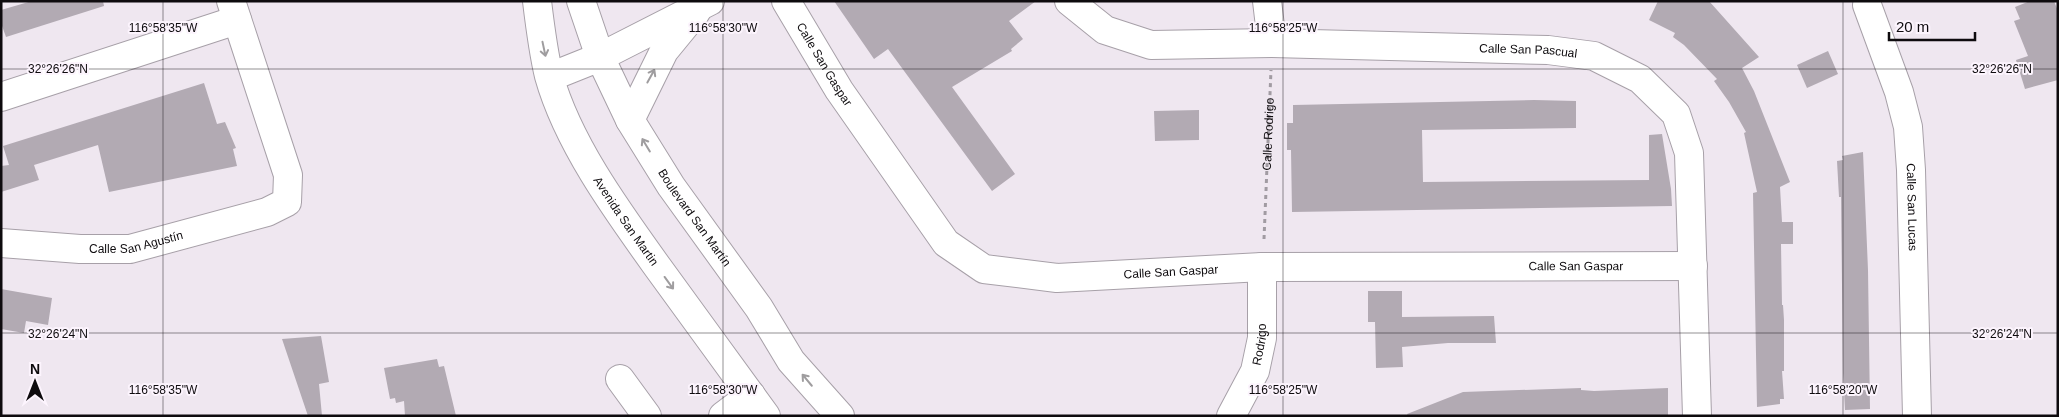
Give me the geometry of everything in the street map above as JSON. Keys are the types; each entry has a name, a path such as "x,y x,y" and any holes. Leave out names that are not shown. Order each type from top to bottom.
{"street":[{"name":"Avenida San Martin","path":"537,1 541,36 550,77 566,119 596,178 759,405"},
{"name":"Boulevard San Martín","path":"581,1 600,57 630,120 670,186 759,308 792,361 840,416"},
{"name":"Calle San Gaspar","path":"786,1 839,90 946,243 984,268 1057,278 1262,267 1693,266"},
{"name":"Calle San Pascual","path":"1069,1 1105,30 1151,45 1272,43 1548,50 1594,56 1640,79 1676,114 1689,153 1697,416"},
{"path":"1267,1 1272,43"},
{"path":"550,77 600,57 698,3"},
{"path":"630,120 664,51 698,3"},
{"name":"Calle San Lucas","path":"1867,5 1899,92 1908,127 1911,170 1916,416"},
{"path":"1,97 234,11"},
{"name":"Calle San Agustín","path":"1,243 80,249 130,249 267,212 287,202 288,175 234,11"},
{"name":"Rodrigo","path":"1231,416 1255,371 1262,338 1262,267"},
{"path":"620,379 647,416"},
{"path":"723,416 759,405"}],"path":[{"name":"Calle Rodrigo","path":"1262,267 1272,43"}],"building":[{"path":"32,1 103,1 104,6 6,37 1,23 1,10"},
{"path":"834,1 1036,1 1009,21 1023,39 1011,49 1012,51 952,87 1015,174 992,191 888,49 874,59"},
{"path":"1658,1 1709,1 1759,57 1742,68 1754,91 1790,182 1780,187 1782,222 1793,222 1793,244 1781,244 1784,320 1784,371 1782,371 1784,399 1780,399 1780,404 1757,407 1753,193 1757,192 1744,133 1746,132 1729,102 1714,81 1717,79 1684,45 1673,37 1675,33 1649,20"},
{"path":"2030,1 2054,1 2058,11 2058,80 2025,89 2016,60 2028,56 2014,21 2020,19 2015,7"},
{"path":"1828,51 1838,74 1807,88 1797,65"},
{"path":"204,83 217,124 225,122 236,148 233,149 237,166 109,192 98,145 34,165 39,180 1,192 1,166 9,165 3,146"},
{"path":"1534,100 1576,101 1576,128 1422,130 1423,182 1649,180 1649,135 1662,134 1672,206 1292,212 1291,150 1287,150 1287,123 1293,123 1293,105"},
{"path":"1199,110 1199,140 1155,141 1154,111"},
{"path":"1863,152 1868,270 1870,409 1845,410 1841,197 1839,197 1837,161 1843,160 1842,156"},
{"path":"1,289 52,298 48,325 26,321 24,333 1,329"},
{"path":"1368,291 1402,291 1402,317 1494,316 1496,343 1448,343 1402,347 1403,367 1376,368 1375,322 1368,322"},
{"path":"321,336 329,382 319,384 322,416 308,416 282,339"},
{"path":"437,359 439,367 444,366 456,416 405,416 404,401 396,403 395,398 390,399 384,368"},
{"path":"1581,388 1581,390 1594,391 1668,388 1668,416 1408,416 1407,414 1463,392"}]}
